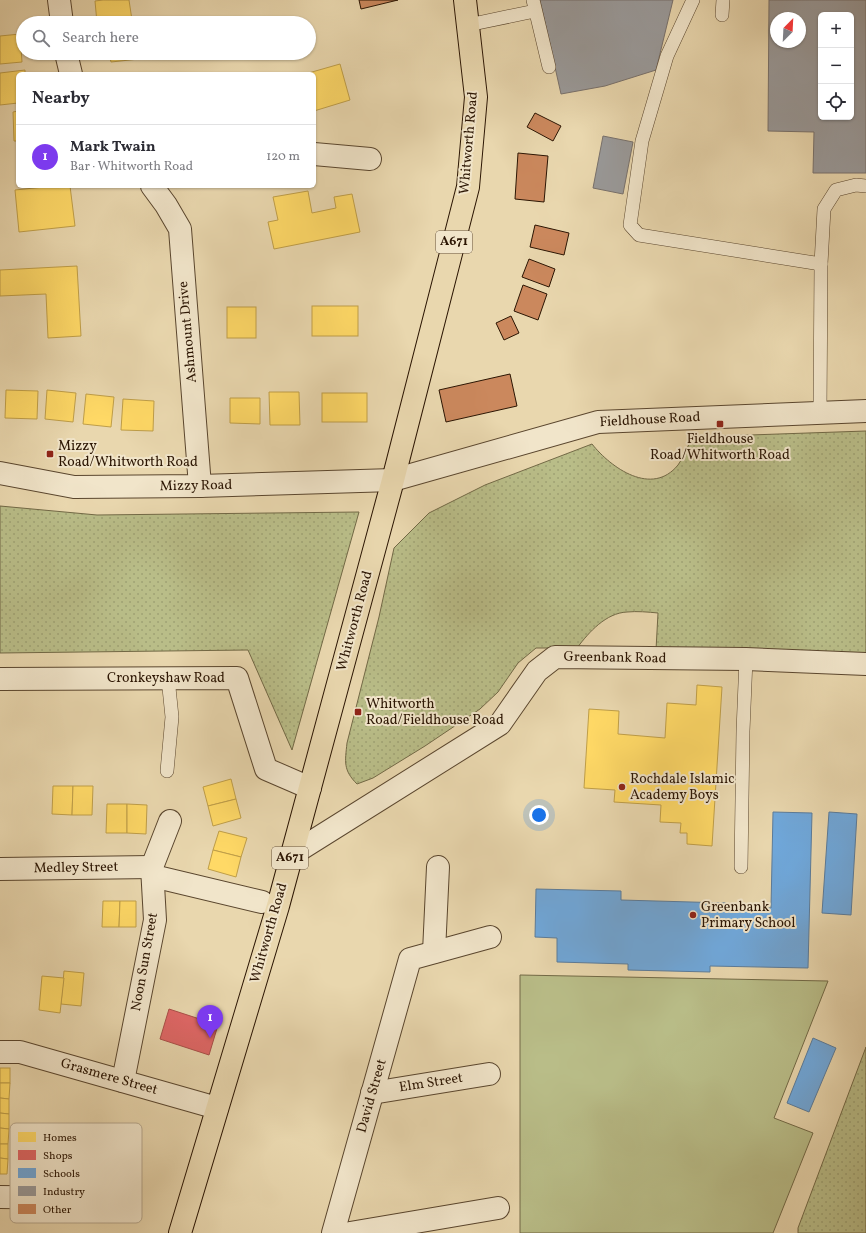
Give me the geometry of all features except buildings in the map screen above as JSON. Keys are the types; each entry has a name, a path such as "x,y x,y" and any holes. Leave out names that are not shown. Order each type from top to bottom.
{"main road":[{"name":"Whitworth Road","path":"180,1233 278,906 393,480 468,187 476,97 465,0"}],"street":[{"path":"59,0 61,16"},
{"path":"68,60 71,72"},
{"path":"316,154 370,159"},
{"name":"Ashmount Drive","path":"153,188 166,205 180,229 200,486"},
{"name":"Fieldhouse Road","path":"393,480 598,422 866,411"},
{"name":"Mizzy Road","path":"0,473 74,487 200,486 393,480"},
{"name":"Greenbank Road","path":"291,855 500,724 537,671 555,657 746,659 866,664"},
{"name":"Cronkeyshaw Road","path":"0,679 236,678 266,769 310,788"},
{"name":"Noon Sun Street","path":"123,1081 155,920 153,871 170,821"},
{"path":"438,867 434,952 490,937"},
{"name":"Medley Street","path":"0,869 153,871 262,902"},
{"name":"David Street","path":"333,1233 410,958 434,952"},
{"name":"Grasmere Street","path":"0,1052 20,1052 217,1108"},
{"name":"Elm Street","path":"372,1093 489,1074"},
{"path":"0,1197 10,1197"},
{"path":"350,1233 498,1208"}],"lane":[{"path":"693,0 668,56 642,141 630,225 639,235 821,264"},
{"path":"722,15 723,0"},
{"path":"468,25 534,5 549,68"},
{"path":"820,413 821,264 824,208 836,190 856,185 866,186"},
{"path":"741,867 743,731 746,659"},
{"path":"168,678 172,717 168,771"}],"green space":[{"path":"866,431 866,655 656,650 658,613 619,613 599,624 577,648 536,648 518,663 498,692 480,709 425,746 373,778 357,784 352,779 346,765 347,743 379,617 394,548 429,513 485,485 592,444 610,462 621,470 632,476 644,479 656,479 668,474 678,465 692,437"},
{"path":"0,506 97,515 359,512 292,750 248,650 0,653"},
{"path":"520,975 828,981 774,1118 813,1133 773,1233 520,1233"},
{"path":"866,1047 866,1233 798,1233 798,1228"}],"place":[{"name":"Fieldhouse Road/Whitworth Road","path":"720,424"},
{"name":"Mizzy Road/Whitworth Road","path":"50,454"},
{"name":"Whitworth Road/Fieldhouse Road","path":"358,712"},
{"name":"Rochdale Islamic Academy Boys","path":"622,787"},
{"name":"Greenbank Primary School","path":"693,915"},
{"name":"Mark Twain","path":"210,1038"}]}
